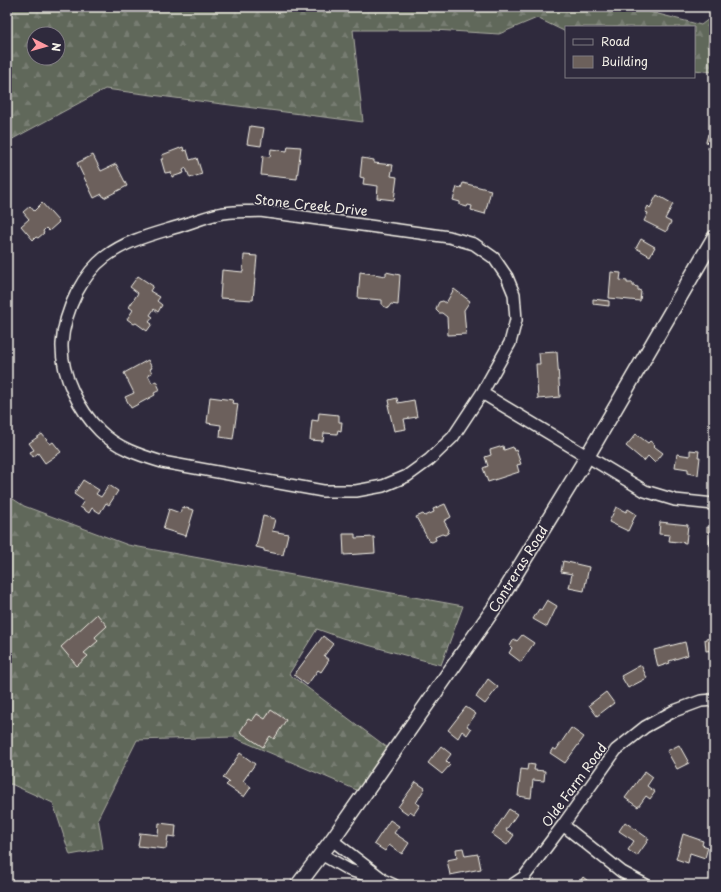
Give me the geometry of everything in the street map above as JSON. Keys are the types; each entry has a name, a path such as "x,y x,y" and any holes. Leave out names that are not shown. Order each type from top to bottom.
{"street":[{"name":"Stone Creek Drive","path":"260,211 449,237 474,244 494,258 507,277 514,294 516,320 510,343 482,393 453,437 429,460 407,476 383,486 356,491 323,491 162,462 137,454 117,444 101,432 84,413 64,365 62,345 65,324 72,302 85,277 105,257 135,240 219,214 260,211"},
{"name":"Contreras Road","path":"298,885 332,840 497,604 587,457 714,238"},
{"path":"482,393 645,491 675,500 714,504"},
{"name":"Olde Farm Road","path":"512,885 524,877 616,750 645,727 674,711 701,701 714,700"},
{"path":"563,825 622,872 646,885"},
{"path":"332,840 383,880"},
{"path":"321,854 349,870 383,880 394,885"}],"green space":[{"path":"7,7 631,7 701,25 714,15 714,72 695,70 695,26 565,26 565,32 537,18 499,34 434,30 353,30 363,122 105,89 7,142"},
{"path":"7,495 24,506 128,545 463,606 441,665 342,638 317,629 289,674 388,748 359,791 233,737 137,740 98,818 103,849 70,855 53,803 11,784 7,785"}],"building":[{"path":"250,126 264,128 261,146 247,144"},
{"path":"714,126 714,151 708,149 709,143 706,142 708,134 712,135"},
{"path":"288,146 301,147 297,179 261,175 263,156 270,157 271,149 287,151"},
{"path":"183,147 184,151 187,150 190,160 197,158 202,174 190,178 186,168 183,170 184,173 172,177 171,172 165,173 161,159 163,159 162,155"},
{"path":"93,155 101,171 116,164 127,186 104,198 102,194 94,198 77,163"},
{"path":"362,158 374,160 374,163 393,165 391,176 397,177 394,200 377,198 378,186 363,184 364,178 360,177"},
{"path":"463,183 491,190 485,214 471,210 472,206 468,205 467,207 460,205 460,202 453,200 457,187 461,188"},
{"path":"657,195 673,204 665,219 671,222 666,232 644,221 648,213 645,212 648,206 650,208"},
{"path":"42,203 59,222 49,231 46,228 43,231 44,233 33,240 21,226 29,219 23,212 30,206 34,211"},
{"path":"641,239 655,247 650,256 636,248"},
{"path":"244,255 257,256 253,300 220,298 222,270 243,272"},
{"path":"360,272 386,276 386,272 400,275 398,305 391,304 388,308 382,305 382,300 358,298"},
{"path":"611,272 621,273 620,280 627,281 627,283 633,283 633,286 638,287 638,290 641,291 640,301 609,298"},
{"path":"138,276 153,286 150,291 160,297 157,301 162,305 158,312 154,309 150,315 153,317 149,322 152,324 147,331 136,323 134,324 127,319 133,310 129,307 138,293 130,287"},
{"path":"454,289 470,301 464,310 466,334 448,335 447,317 436,310 439,302 443,301 446,303"},
{"path":"593,299 609,301 609,306 593,304"},
{"path":"557,352 560,397 538,399 536,364 540,364 539,353"},
{"path":"148,360 152,368 150,369 152,373 148,375 152,383 156,381 160,390 154,393 155,395 131,408 125,397 134,393 124,373"},
{"path":"210,397 233,400 232,403 238,404 233,439 220,437 221,425 207,423"},
{"path":"397,398 398,403 414,400 417,417 404,419 406,429 394,431 388,405 390,405 389,400"},
{"path":"319,413 339,415 339,422 342,422 341,431 338,430 337,434 324,433 323,441 310,440 312,420 318,421"},
{"path":"42,434 50,444 53,442 61,452 45,463 38,453 33,457 30,452 34,450 29,443"},
{"path":"636,434 648,443 650,441 655,445 653,447 654,448 655,447 663,453 655,463 648,456 644,461 626,446"},
{"path":"503,446 504,450 513,447 514,451 516,450 521,464 517,465 519,472 488,482 483,468 488,466 485,457 491,455 490,450"},
{"path":"690,450 699,451 698,457 700,457 698,475 688,473 688,469 675,467 677,454 690,456"},
{"path":"83,480 99,490 96,494 101,497 109,485 118,491 109,505 106,503 100,513 92,508 89,513 80,507 84,501 74,494"},
{"path":"445,504 451,517 444,521 449,530 448,533 435,537 436,540 432,542 429,541 416,517 423,514 425,516 434,512 433,509"},
{"path":"182,507 194,510 186,536 163,529 169,509 180,513"},
{"path":"616,507 626,512 628,509 636,514 628,531 609,522"},
{"path":"263,516 275,519 272,531 288,534 283,555 264,551 264,549 256,547"},
{"path":"660,522 688,525 686,543 669,541 670,535 659,534"},
{"path":"707,527 714,528 714,545 709,545 711,532 707,532"},
{"path":"343,534 355,534 355,538 374,537 375,553 344,555"},
{"path":"563,561 589,567 584,591 569,588 572,574 561,572"},
{"path":"547,600 557,606 547,627 533,619"},
{"path":"97,614 107,626 95,637 98,641 84,653 88,656 77,666 61,647"},
{"path":"522,635 534,643 521,662 509,653 512,648 510,646 514,639 517,641"},
{"path":"323,636 333,644 324,656 329,660 321,672 318,670 307,685 294,675"},
{"path":"714,638 714,650 706,651 705,639"},
{"path":"685,642 688,655 669,661 670,663 658,667 654,650"},
{"path":"641,665 647,678 628,688 621,676"},
{"path":"488,679 498,687 485,704 476,697"},
{"path":"606,692 614,703 597,716 589,705"},
{"path":"466,707 476,714 467,726 471,729 467,735 462,731 458,738 448,730"},
{"path":"271,710 286,720 274,739 270,736 263,747 240,732 248,719 252,721 257,714 265,719"},
{"path":"571,728 584,737 565,763 550,753 553,748 556,750"},
{"path":"679,745 689,763 677,769 667,751"},
{"path":"441,746 451,754 446,761 450,765 442,774 428,763"},
{"path":"240,753 255,764 243,781 251,787 244,797 226,785 229,782 223,778"},
{"path":"528,764 535,765 534,770 545,771 544,781 533,780 531,798 518,796 521,769 527,770"},
{"path":"645,771 653,777 647,786 655,792 650,799 646,796 638,807 625,798"},
{"path":"416,782 425,788 416,803 420,805 414,814 410,811 408,814 398,807"},
{"path":"509,809 517,814 506,830 514,835 507,845 492,834"},
{"path":"390,820 399,826 394,833 409,843 402,854 389,845 385,851 374,844"},
{"path":"625,822 649,839 637,856 628,850 634,841 619,831"},
{"path":"159,823 176,825 175,837 168,836 166,849 138,846 140,833 158,835"},
{"path":"683,834 703,841 702,845 708,847 705,858 690,853 688,863 676,859"},
{"path":"463,848 465,856 478,854 481,869 450,875 447,860 457,858 456,849"},
{"path":"583,877 593,885 577,885"}]}
